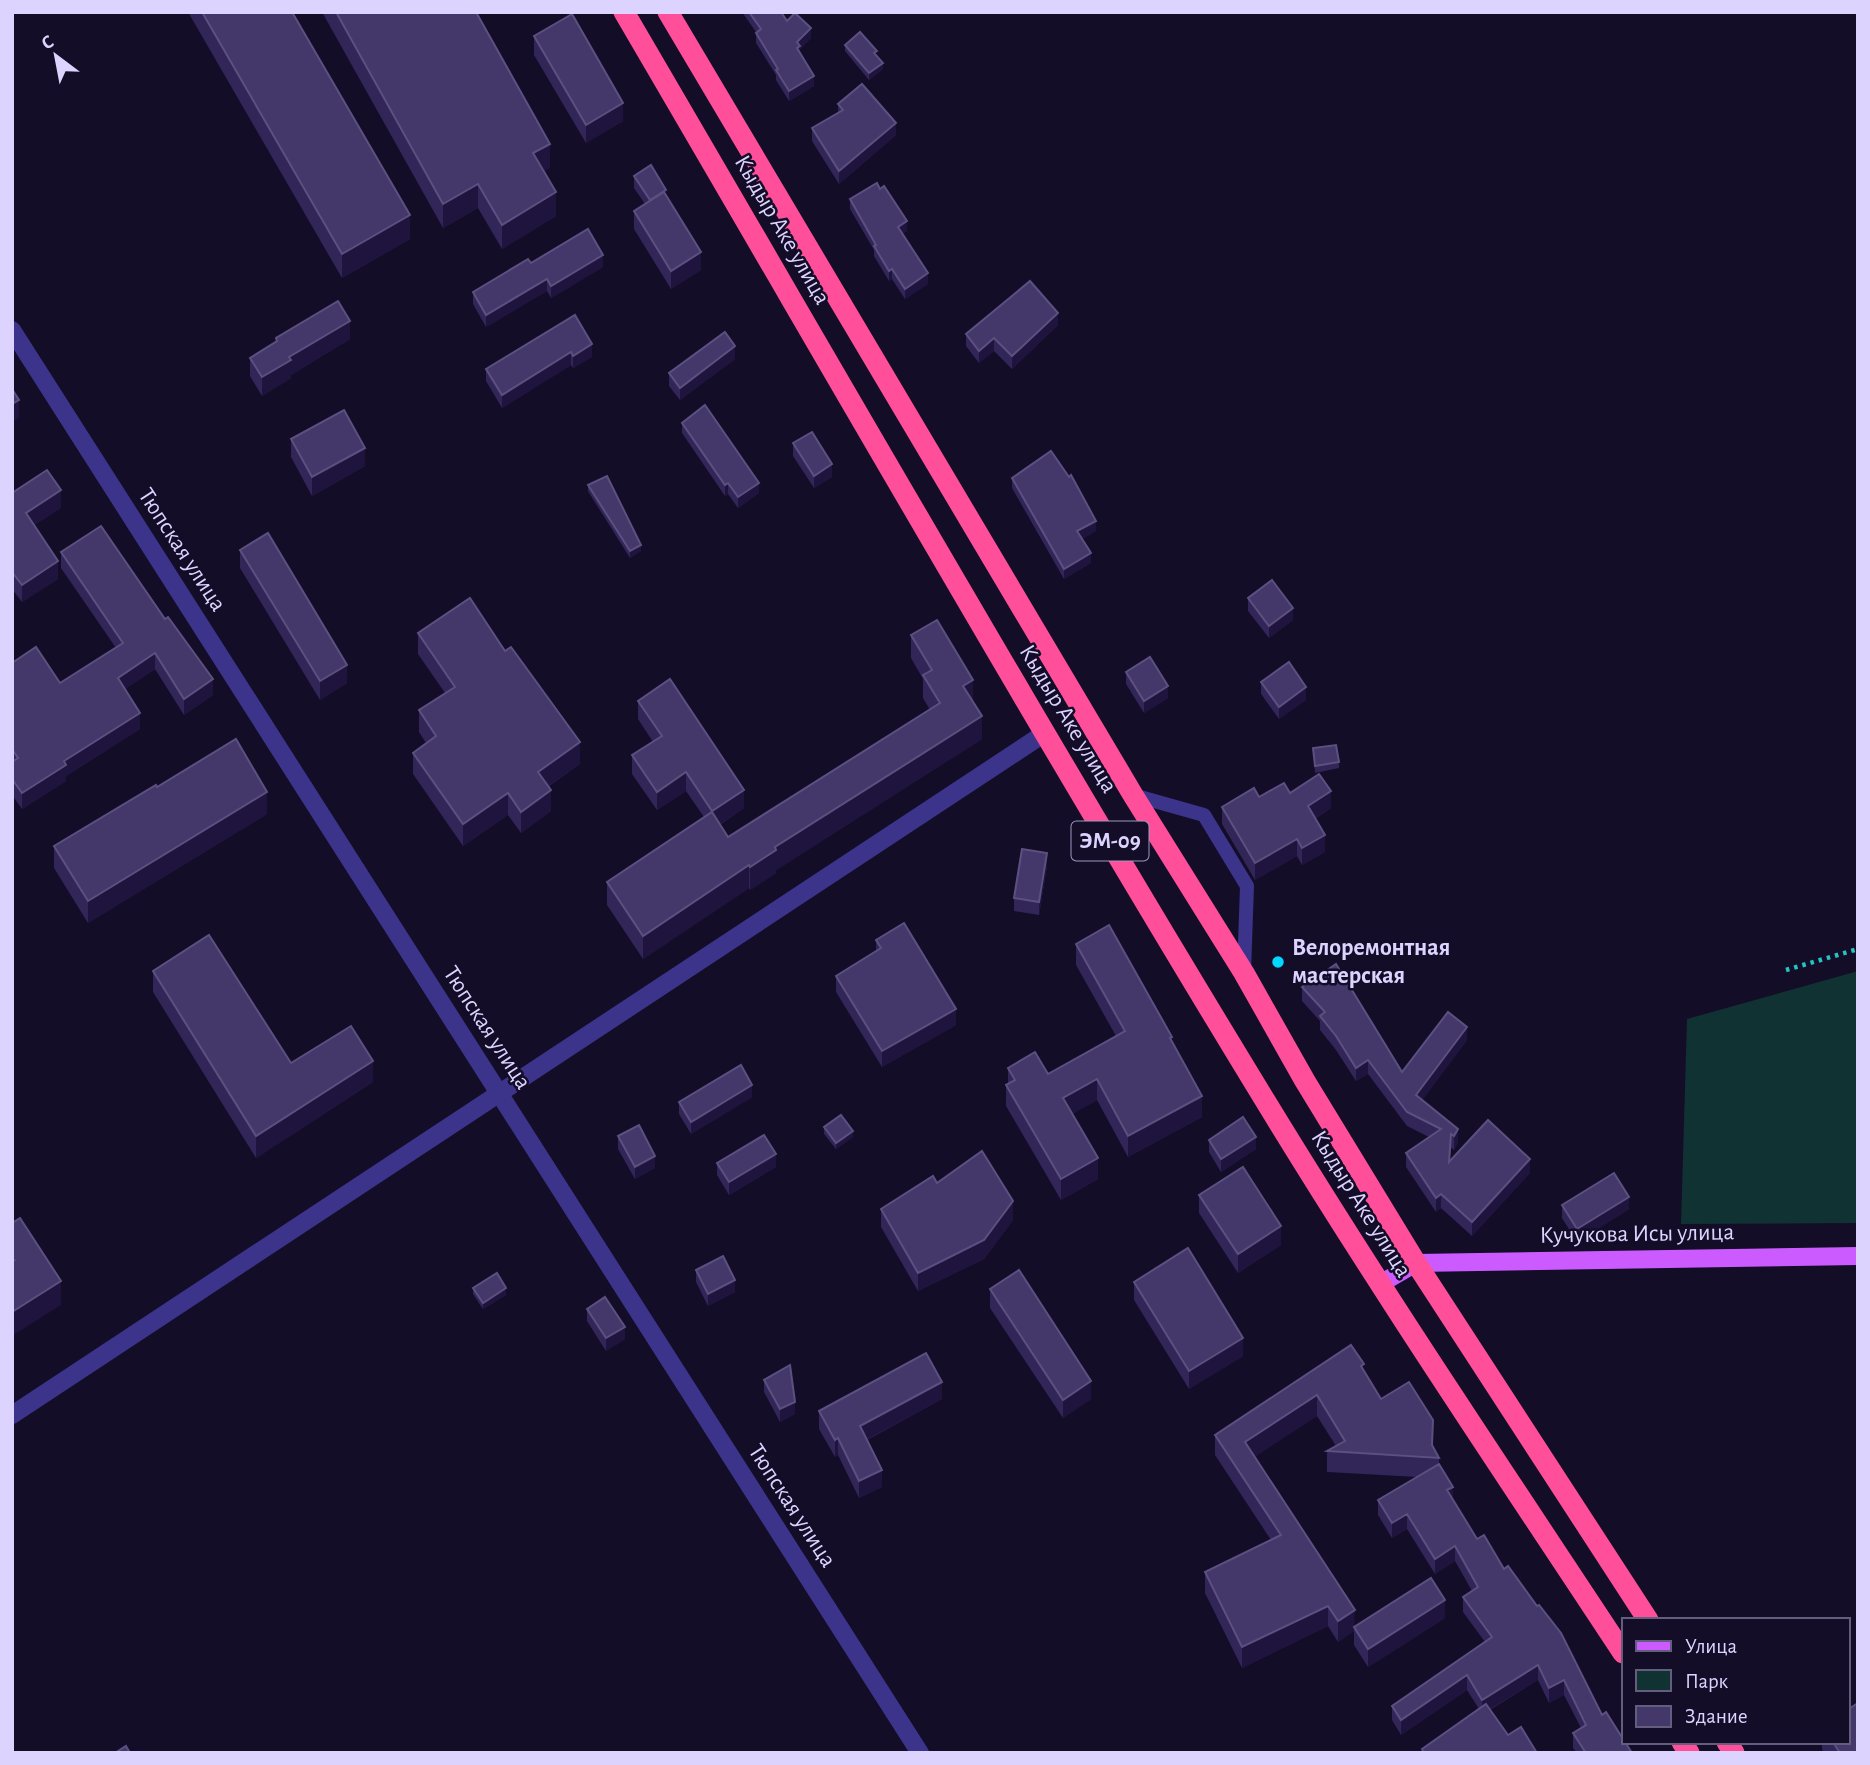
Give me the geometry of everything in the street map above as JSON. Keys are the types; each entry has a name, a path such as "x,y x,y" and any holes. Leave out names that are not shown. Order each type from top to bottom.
{"highway":[{"name":"Кыдыр Аке улица","path":"624,12 1045,733 1267,1104 1380,1284 1622,1651"},
{"name":"Кыдыр Аке улица","path":"668,12 1133,794 1244,973 1416,1263 1647,1618"}],"main road":[{"name":"Кучукова Исы улица","path":"1416,1263 1858,1256"},
{"path":"1380,1284 1416,1263"}],"street":[{"name":"Тюпская улица","path":"12,330 920,1753"},
{"path":"12,1415 1045,733"}],"lane":[{"path":"1133,794 1203,815 1247,886 1244,973"}],"path":[{"path":"1786,970 1858,949"}],"green space":[{"path":"1858,971 1858,1223 1681,1224 1687,1019"}],"building":[{"path":"202,12 292,12 410,215 342,254"},
{"path":"336,12 476,12 550,144 533,153 556,192 502,225 478,184 443,204"},
{"path":"749,12 781,12 787,21 795,13 811,28 797,42 800,46 797,48 814,76 789,91 756,33 761,29"},
{"path":"572,14 623,103 586,125 534,36"},
{"path":"860,32 877,51 874,53 883,63 869,73 845,45"},
{"path":"862,84 896,123 839,171 812,128 843,110 838,104"},
{"path":"651,165 666,190 650,200 634,176"},
{"path":"877,183 880,189 884,186 907,221 898,227 928,273 905,289 892,269 889,271 850,199"},
{"path":"664,192 701,252 671,271 634,211"},
{"path":"588,229 603,255 551,286 547,279 486,315 473,292 528,259 531,263"},
{"path":"1030,281 1058,313 1012,356 994,338 979,351 966,334"},
{"path":"338,301 350,321 289,357 291,360 262,377 250,358 277,341 276,338"},
{"path":"575,315 592,344 573,356 571,352 502,395 486,369"},
{"path":"725,332 735,346 680,388 669,373"},
{"path":"12,389 19,400 12,404"},
{"path":"705,405 759,483 738,497 728,483 725,485 682,423"},
{"path":"344,410 365,448 312,477 291,439"},
{"path":"812,432 832,464 814,476 793,443"},
{"path":"1051,451 1069,477 1071,475 1096,521 1077,531 1091,553 1064,569 1012,478"},
{"path":"47,470 61,490 26,513 58,561 22,585 12,572 12,493"},
{"path":"607,476 641,545 630,551 588,485"},
{"path":"101,526 165,619 168,617 213,679 184,699 155,653 118,678 140,713 64,761 66,765 22,793 12,779 12,762 18,758 12,749 12,663 36,647 60,683 123,643 61,552"},
{"path":"268,533 347,665 320,681 240,550"},
{"path":"1272,580 1293,608 1269,626 1248,598"},
{"path":"470,598 505,651 511,647 580,742 538,772 551,790 521,812 508,793 463,824 413,753 436,736 419,710 455,687 418,633"},
{"path":"937,620 973,680 963,686 982,716 775,847 776,850 643,936 607,882 712,812 728,837 940,703 923,675 932,670 911,635"},
{"path":"1150,657 1168,686 1144,701 1126,672"},
{"path":"1289,662 1306,687 1279,707 1261,682"},
{"path":"670,679 744,790 712,811 686,772 657,792 632,755 662,736 638,701"},
{"path":"236,739 267,792 88,901 54,846"},
{"path":"1336,745 1339,762 1315,766 1313,748"},
{"path":"1319,774 1331,791 1308,806 1325,835 1302,848 1297,839 1255,863 1222,807 1254,788 1259,797 1284,783 1290,793"},
{"path":"1022,849 1047,853 1039,902 1014,898"},
{"path":"904,923 956,1009 882,1051 836,976 881,948 876,940"},
{"path":"1109,925 1202,1096 1128,1136 1097,1079 1063,1098 1098,1158 1061,1179 1006,1085 1015,1080 1008,1068 1035,1052 1048,1074 1125,1031 1076,944"},
{"path":"209,935 291,1063 351,1026 373,1061 256,1136 153,971"},
{"path":"1336,964 1402,1072 1448,1012 1467,1027 1416,1095 1458,1129 1454,1136 1451,1134 1449,1162 1488,1120 1530,1159 1472,1222 1441,1194 1436,1198 1406,1153 1441,1129 1407,1112 1368,1060 1356,1068 1320,1016 1325,1012 1302,987 1321,971 1323,973"},
{"path":"741,1065 752,1085 691,1122 679,1102"},
{"path":"841,1115 853,1131 836,1143 824,1127"},
{"path":"1243,1117 1256,1137 1221,1159 1209,1140"},
{"path":"639,1125 655,1156 635,1167 618,1136"},
{"path":"764,1135 776,1154 729,1182 717,1163"},
{"path":"982,1151 1013,1201 984,1240 918,1273 881,1209 933,1176 937,1183"},
{"path":"1243,1167 1281,1226 1238,1254 1199,1195"},
{"path":"1614,1173 1629,1197 1577,1229 1562,1205"},
{"path":"20,1218 61,1281 12,1312 12,1223"},
{"path":"1188,1248 1243,1338 1189,1371 1134,1282"},
{"path":"723,1256 735,1280 708,1294 696,1270"},
{"path":"1019,1270 1091,1381 1063,1400 990,1289"},
{"path":"497,1273 506,1288 483,1303 473,1288"},
{"path":"605,1297 625,1327 606,1338 587,1309"},
{"path":"1351,1345 1364,1364 1361,1366 1381,1399 1409,1382 1433,1420 1432,1445 1439,1458 1327,1451 1345,1441 1317,1395 1245,1442 1355,1610 1338,1621 1328,1606 1242,1647 1205,1572 1281,1535 1215,1435"},
{"path":"926,1353 942,1382 860,1426 882,1470 859,1481 838,1438 835,1440 819,1411"},
{"path":"790,1365 795,1402 780,1409 764,1380"},
{"path":"1439,1464 1453,1487 1447,1490 1477,1539 1484,1535 1504,1569 1508,1566 1561,1633 1602,1715 1606,1712 1622,1737 1622,1744 1626,1744 1632,1753 1586,1753 1573,1733 1586,1725 1564,1680 1549,1688 1538,1665 1482,1700 1467,1675 1401,1720 1392,1706 1492,1637 1463,1597 1478,1587 1455,1546 1435,1559 1407,1514 1392,1523 1378,1500"},
{"path":"1431,1578 1445,1600 1368,1649 1354,1627"},
{"path":"1858,1703 1858,1753 1840,1753 1834,1744 1849,1744 1849,1709"},
{"path":"1486,1704 1508,1735 1521,1727 1537,1753 1424,1753 1422,1749"},
{"path":"126,1746 130,1753 115,1753"}],"place":[{"name":"Велоремонтная мастерская","path":"1278,962"}]}
